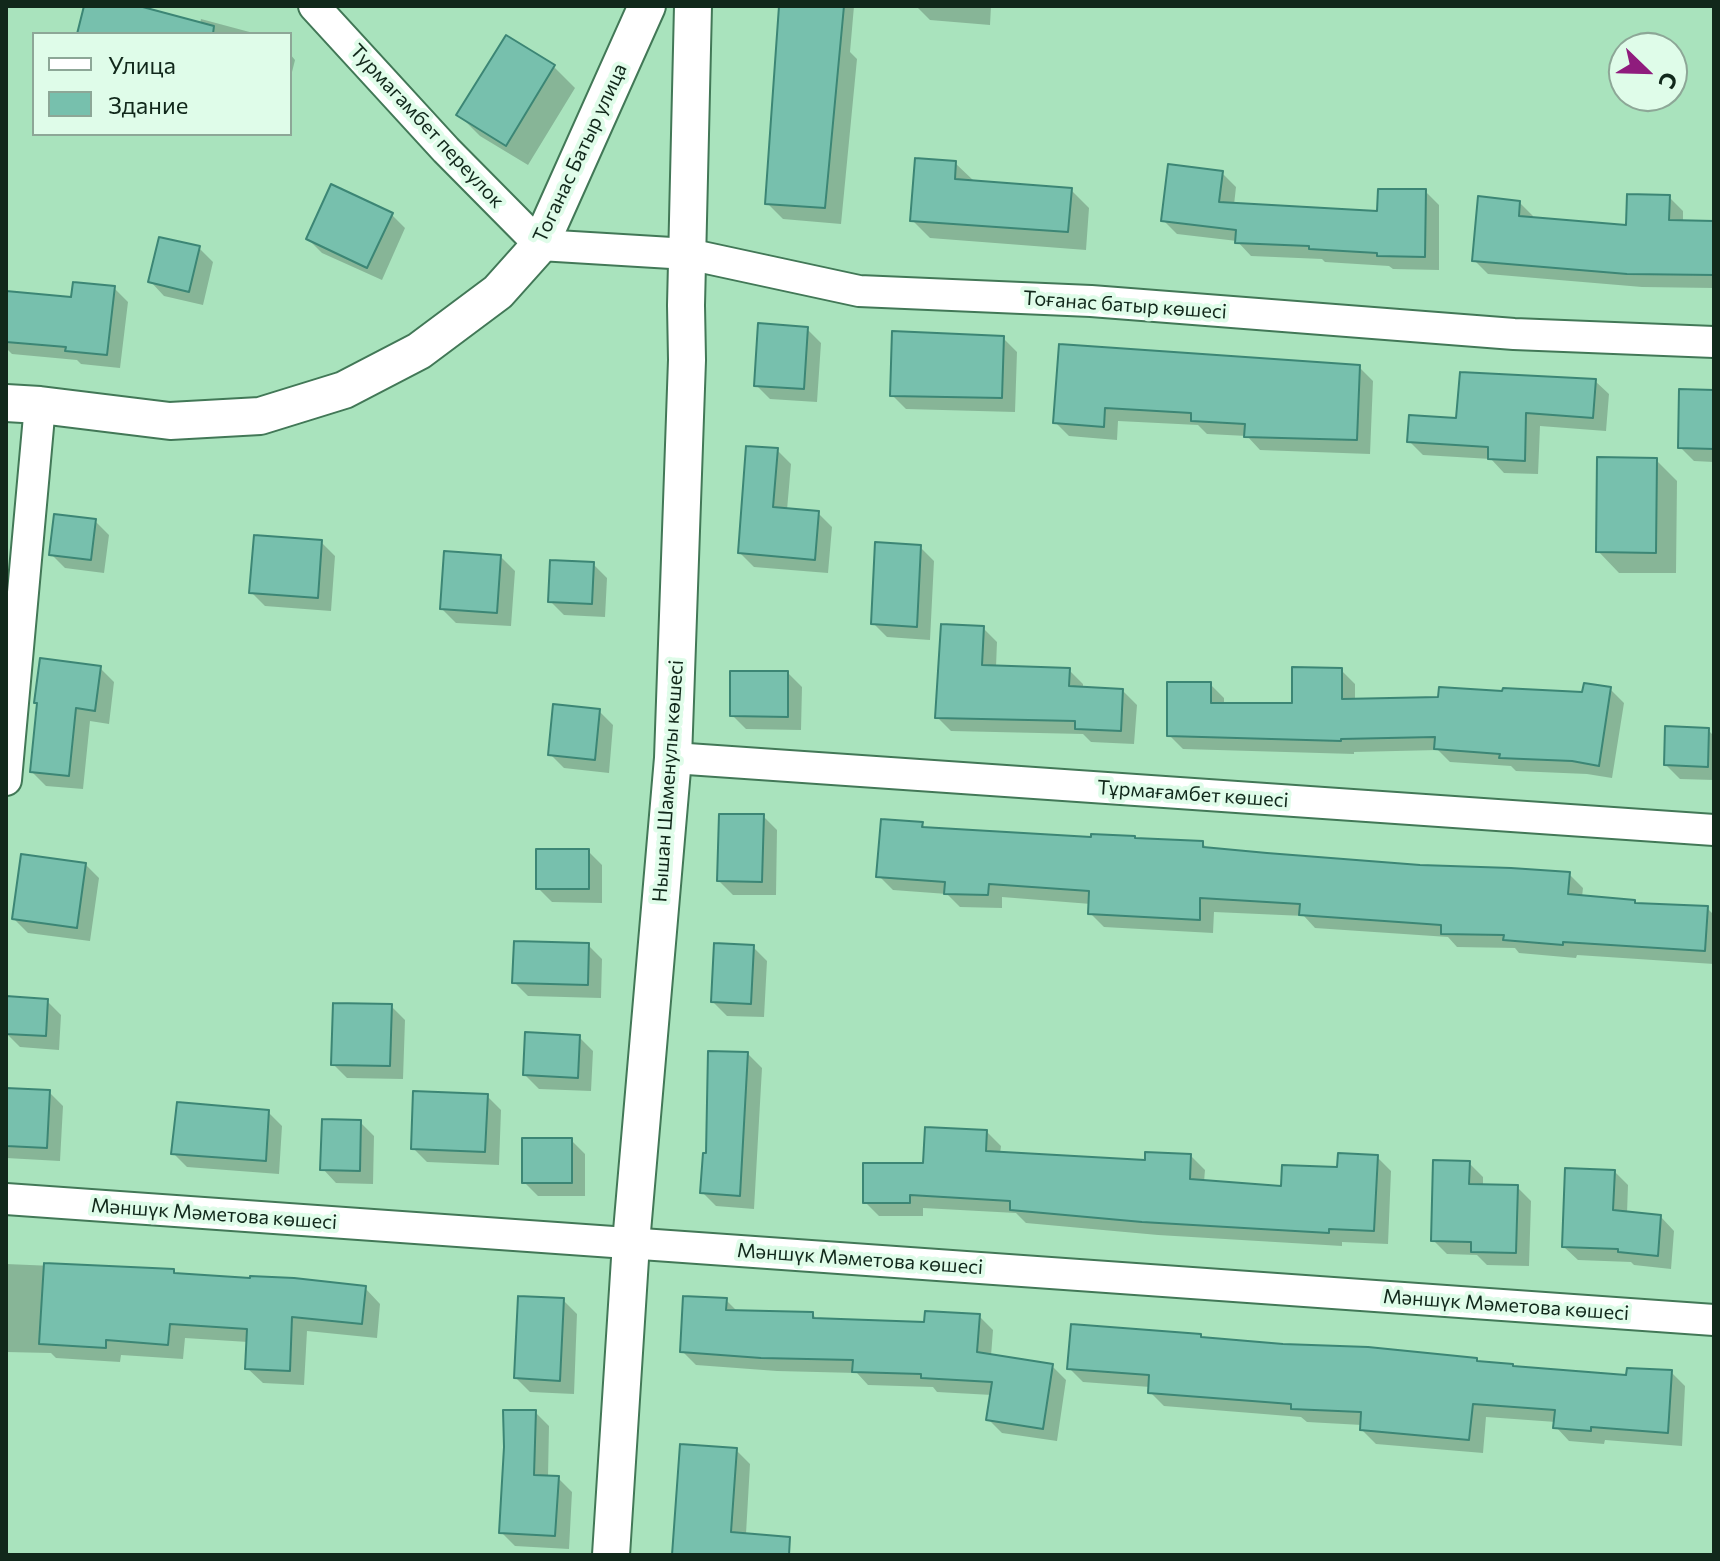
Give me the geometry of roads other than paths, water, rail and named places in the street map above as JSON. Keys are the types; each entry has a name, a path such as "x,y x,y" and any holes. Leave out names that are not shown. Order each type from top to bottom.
{"street":[{"name":"Турмагамбет переулок","path":"314,6 446,150 540,245"},
{"name":"Тоганас Батыр улица","path":"23,404 170,421 260,416 344,390 419,351 498,292 540,245 647,6"},
{"name":"Нышан Шаменулы көшесі","path":"611,1555 631,1243 673,758 687,360 693,6"},
{"name":"Тоғанас батыр көшесі","path":"540,245 688,254 859,291 1091,301 1514,334 1714,342"},
{"path":"6,780 23,404"},
{"name":"Тұрмағамбет көшесі","path":"673,758 1714,830"},
{"name":"Мәншүк Мәметова көшесі","path":"6,1199 1714,1320"}]}
